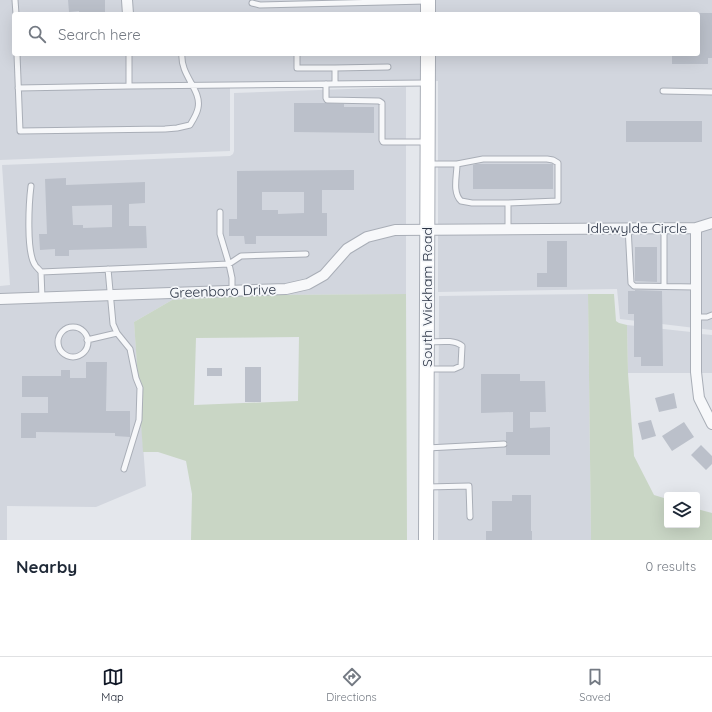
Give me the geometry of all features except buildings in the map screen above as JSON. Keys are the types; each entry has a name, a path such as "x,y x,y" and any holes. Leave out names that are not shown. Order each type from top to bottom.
{"main road":[{"name":"South Wickham Road","path":"426,540 428,56"}],"street":[{"path":"127,0 128,12"},
{"path":"696,228 712,223"},
{"name":"Idlewylde Circle","path":"427,229 696,228 696,372 699,398 712,424"},
{"name":"Greenboro Drive","path":"0,299 286,289 308,284 324,275 347,249 367,237 395,230 427,229"}],"lane":[{"path":"15,0 16,12"},
{"path":"252,3 260,5 429,4"},
{"path":"17,56 20,131 165,129 190,125 198,108 198,99 182,61 182,56"},
{"path":"129,56 130,86"},
{"path":"297,56 297,68 388,67"},
{"path":"334,68 335,84"},
{"path":"18,88 427,83"},
{"path":"326,84 327,100 379,101 382,103 382,140 384,142 427,142"},
{"path":"664,91 712,92"},
{"path":"427,164 457,164 483,159 547,159 557,161 559,165 559,201 508,203 472,203 461,201 457,196 456,190 457,164"},
{"path":"31,186 29,217 31,253 34,264 41,272 42,298"},
{"path":"508,203 508,228"},
{"path":"220,212 220,234 232,278 232,292"},
{"path":"628,228 631,283 634,286 696,287"},
{"path":"664,228 664,286"},
{"path":"41,272 229,264 241,256 306,254"},
{"path":"108,269 113,324 117,333 130,349 140,393 139,420 124,469"},
{"path":"696,317 707,317 712,315"},
{"path":"74,327 83,331 87,340 85,349 78,355 74,356 69,356 61,351 58,343 58,338 64,330 74,327"},
{"path":"87,340 117,333"},
{"path":"427,342 457,343 462,346 462,364 459,368 427,369"},
{"path":"426,448 504,444"},
{"path":"426,487 469,486 470,518"}],"shaded area":[{"path":"0,0 712,0 712,330 620,319 617,289 438,292 438,81 230,88 230,151 0,160"},
{"path":"406,87 406,294 264,295 172,300 134,322 146,486 96,507 7,506 7,540 0,540 0,286 10,285 2,165 230,156 234,151 234,93"},
{"path":"588,294 591,540 438,540 439,296"},
{"path":"627,325 691,332 691,373 628,373"},
{"path":"701,334 712,335 712,373 701,373"}],"green space":[{"path":"406,294 407,540 191,540 192,494 186,461 158,452 143,452 134,322 172,300 264,295","holes":["299,337 298,401 194,405 196,338"]},
{"path":"588,294 614,294 616,321 627,325 628,373 634,456 654,495 664,498 664,528 700,528 700,510 712,513 712,540 591,540"}]}
